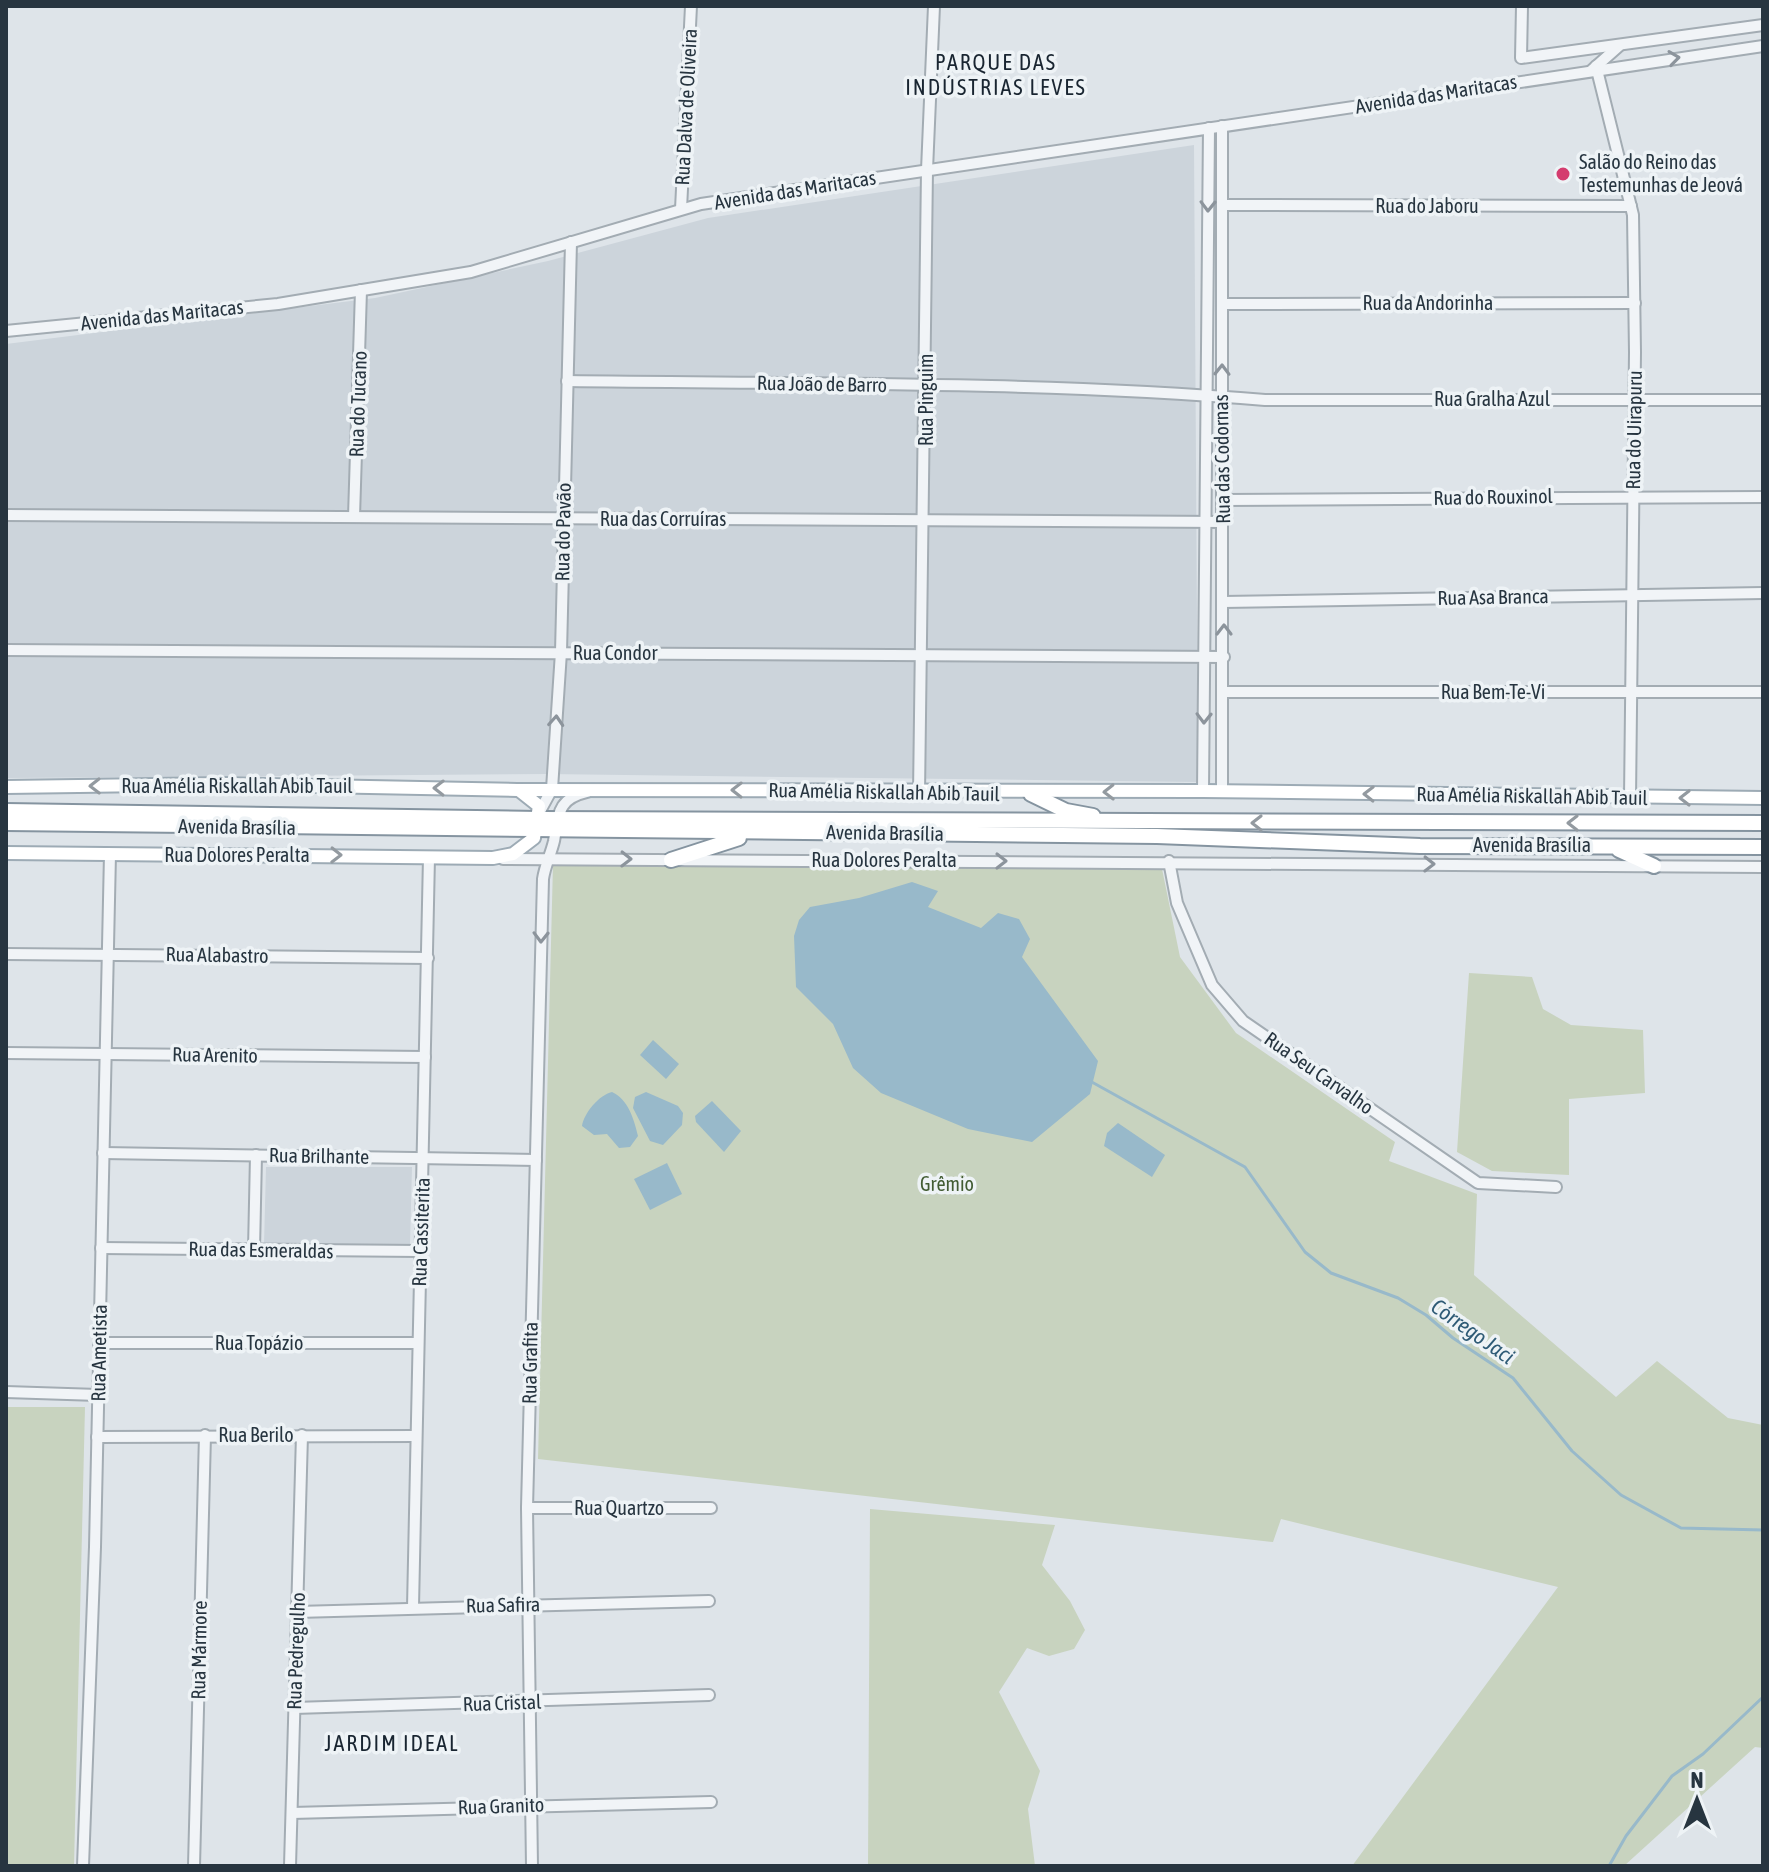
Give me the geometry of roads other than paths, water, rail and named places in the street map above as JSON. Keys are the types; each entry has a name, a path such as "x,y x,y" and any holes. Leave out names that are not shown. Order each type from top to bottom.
{"highway":[{"path":"1031,794 1066,811 1141,823"},
{"name":"Avenida Brasília","path":"6,811 538,820 555,829 1157,836 1420,846 1579,844 1763,847"},
{"name":"Avenida Brasília","path":"6,823 538,820"},
{"name":"Avenida Brasília","path":"555,829 1141,823 1763,823"},
{"path":"671,860 717,842 786,832"},
{"path":"1579,844 1625,851 1654,866"}],"main road":[{"name":"Rua Amélia Riskallah Abib Tauil","path":"6,787 223,784 919,794 1203,791 1763,798"},
{"path":"493,858 527,847 538,820 536,802 517,790"},
{"name":"Rua Dolores Peralta","path":"6,853 493,858"}],"street":[{"name":"Rua Dalva de Oliveira","path":"681,209 691,6"},
{"name":"Rua Pinguim","path":"919,794 924,655 927,170 934,6"},
{"name":"Avenida das Maritacas","path":"1522,6 1521,58 1763,25"},
{"path":"1746,27 1749,48"},
{"path":"1595,69 1620,45"},
{"name":"Avenida das Maritacas","path":"6,331 278,304 471,272 681,209 1763,46"},
{"name":"Rua do Uirapuru","path":"1595,69 1631,206 1635,399 1630,798"},
{"name":"Rua das Codornas","path":"1222,126 1222,792"},
{"name":"Rua das Codornas","path":"1203,791 1209,128"},
{"name":"Rua do Jaboru","path":"1224,205 1631,206"},
{"name":"Rua do Pavão","path":"538,820 552,789 561,652 571,242"},
{"path":"1207,273 1223,274"},
{"name":"Rua do Tucano","path":"354,517 361,290"},
{"name":"Rua da Andorinha","path":"1222,304 1635,303"},
{"name":"Rua João de Barro","path":"567,381 926,385 1221,395"},
{"name":"Rua Gralha Azul","path":"1221,395 1265,400 1763,400"},
{"path":"1206,482 1222,481"},
{"name":"Rua do Rouxinol","path":"1223,500 1634,495 1763,497"},
{"name":"Rua das Corruíras","path":"6,515 1223,522"},
{"name":"Rua Asa Branca","path":"1223,602 1763,593"},
{"name":"Rua Condor","path":"6,650 1224,657"},
{"name":"Rua Bem-Te-Vi","path":"1224,692 1763,692"},
{"path":"582,858 562,850 555,829 568,798 601,789"},
{"name":"Rua Grafita","path":"532,1866 527,1508 546,860 555,829"},
{"name":"Rua Ametista","path":"85,1866 110,854"},
{"name":"Rua Cassiterita","path":"413,1607 429,857"},
{"name":"Rua Dolores Peralta","path":"493,858 1763,867"},
{"name":"Rua Seu Carvalho","path":"1169,861 1177,903 1212,985 1243,1021 1478,1183 1556,1187"},
{"name":"Rua Alabastro","path":"6,954 428,958"},
{"name":"Rua Arenito","path":"6,1053 425,1057"},
{"name":"Rua Brilhante","path":"103,1153 536,1160"},
{"path":"254,1250 256,1155"},
{"name":"Rua das Esmeraldas","path":"101,1248 420,1251"},
{"name":"Rua Topázio","path":"99,1343 418,1343"},
{"path":"6,1392 98,1395"},
{"name":"Rua Mármore","path":"194,1866 205,1435"},
{"name":"Rua Pedregulho","path":"290,1866 302,1435"},
{"name":"Rua Berilo","path":"97,1437 416,1436"},
{"name":"Rua Quartzo","path":"527,1508 711,1508"},
{"name":"Rua Safira","path":"297,1612 709,1601"},
{"name":"Rua Cristal","path":"294,1708 709,1695"},
{"name":"Rua Granito","path":"292,1813 711,1802"}],"water":[{"path":"912,882 938,891 928,907 981,928 998,913 1019,919 1030,939 1022,957 1098,1061 1090,1094 1032,1142 968,1129 881,1093 853,1068 833,1024 796,987 794,936 799,920 810,907 859,898"},
{"path":"653,1040 679,1064 666,1079 640,1055"},
{"path":"612,1092 630,1110 638,1136 630,1147 619,1148 607,1134 594,1135 582,1126 593,1105"},
{"path":"646,1092 678,1106 683,1113 682,1125 663,1145 650,1141 633,1108 635,1097"},
{"path":"712,1101 741,1131 724,1152 696,1122 695,1116"},
{"path":"1118,1123 1165,1155 1152,1177 1104,1146 1107,1133"},
{"path":"667,1163 682,1194 650,1210 634,1179"}],"waterway":[{"name":"Córrego Jaci","path":"1090,1081 1245,1167 1305,1252 1331,1273 1398,1298 1513,1378 1572,1451 1621,1495 1681,1528 1763,1530"},
{"path":"1609,1866 1626,1836 1672,1776 1703,1754 1763,1697"}],"place":[{"name":"Salão do Reino das Testemunhas de Jeová","path":"1563,174"}],"district":[{"name":"PARQUE DAS INDÚSTRIAS LEVES","path":"996,74"},
{"name":"JARDIM IDEAL","path":"392,1743"}],"park label":[{"name":"Grêmio","path":"947,1184"}]}
